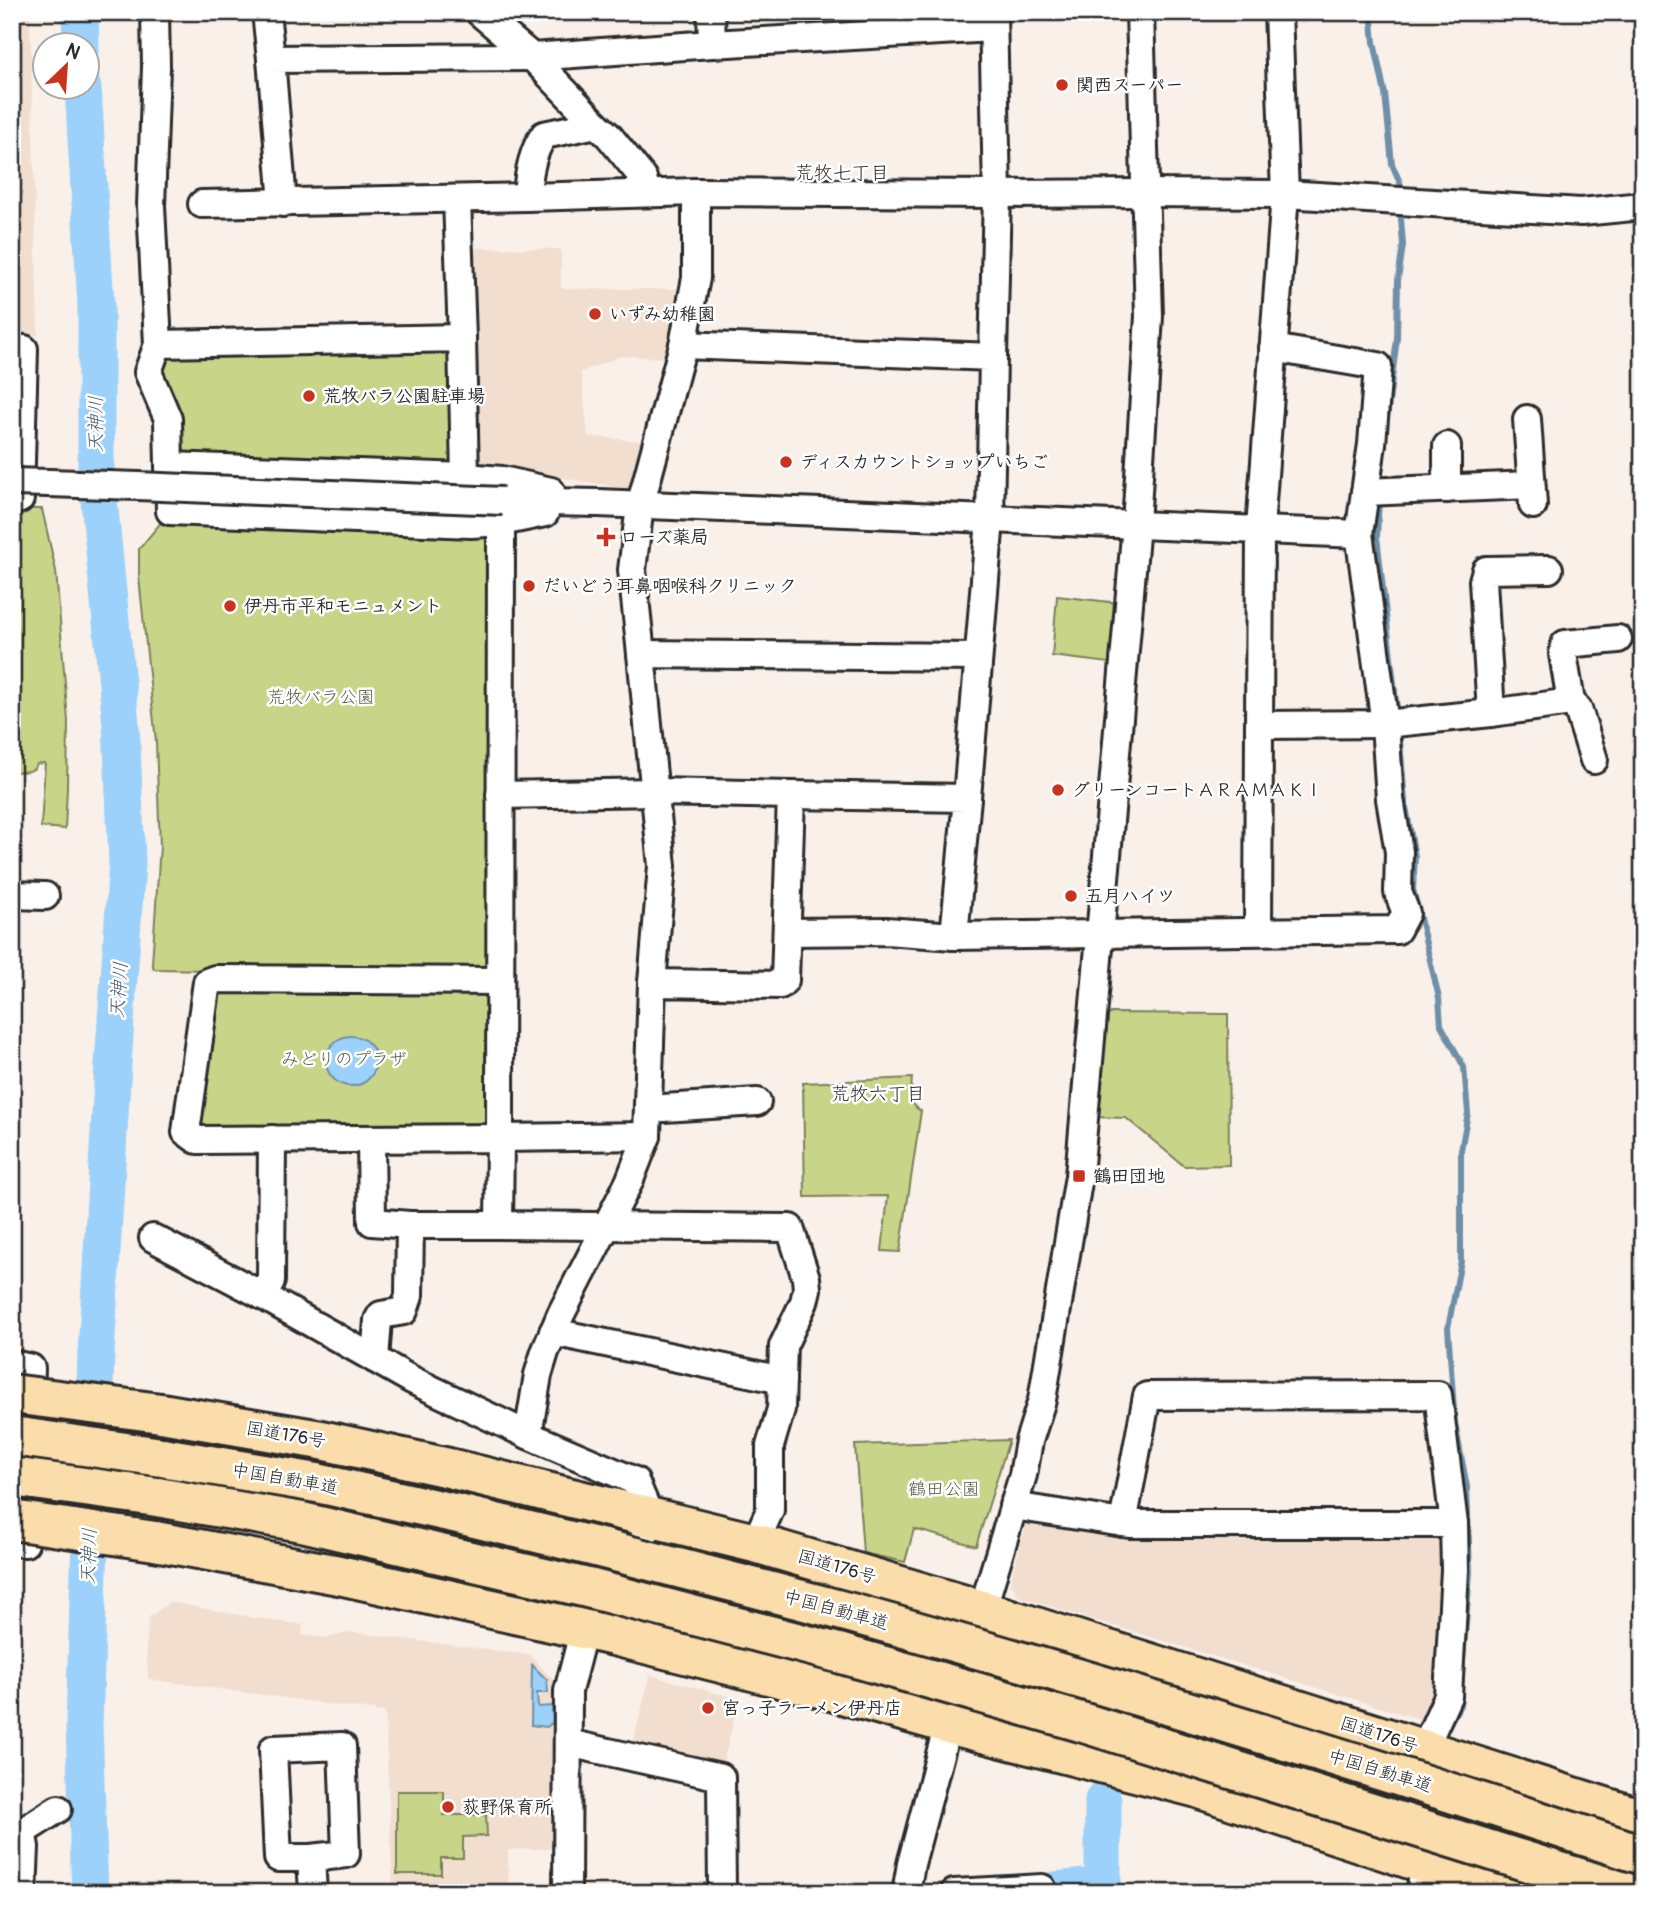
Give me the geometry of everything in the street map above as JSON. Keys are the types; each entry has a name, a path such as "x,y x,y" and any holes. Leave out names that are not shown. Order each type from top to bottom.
{"highway":[{"name":"国道176号","path":"24,1394 161,1413 321,1440 449,1468 755,1543 982,1610 1643,1819"},
{"name":"中国自動車道","path":"12,1436 162,1457 330,1486 604,1549 851,1613 1093,1683 1643,1854"},
{"path":"12,1477 157,1497 302,1522 592,1589 842,1654 1081,1722 1627,1893"},
{"path":"12,1520 155,1541 339,1574 599,1633 828,1690 948,1724 1194,1787 1423,1879 1512,1893"}],"street":[{"path":"155,12 156,67 151,206 158,344 148,372 168,419 170,511 471,524 502,512"},
{"path":"266,12 283,203"},
{"path":"480,12 532,57 609,136 643,177 647,193"},
{"path":"711,12 712,44"},
{"path":"906,1893 911,1864 948,1724 1023,1475 1029,1441 1042,1400 1079,1176 1136,524 1149,317 1140,12"},
{"path":"1258,930 1260,529 1285,194 1278,12"},
{"path":"271,59 532,57 993,20 997,194 989,519 954,936"},
{"path":"527,197 528,180 537,146 544,135 596,124"},
{"path":"202,204 696,192 1285,194 1581,212 1643,206"},
{"path":"528,1435 538,1375 553,1332 629,1182 647,1136 653,984 662,866 632,569 640,506 682,345 696,278 696,192"},
{"path":"457,199 466,477"},
{"path":"158,344 462,338"},
{"path":"682,345 993,357"},
{"path":"12,348 23,348 17,454 20,499 12,502"},
{"path":"787,932 887,931 954,936 1397,930 1406,913 1398,892 1399,852 1390,799 1385,724 1359,533 1373,444 1378,366 1273,348"},
{"path":"1365,492 1447,489 1532,495 1527,419"},
{"path":"1447,446 1447,489"},
{"path":"170,466 502,480 598,503 640,506 1359,533"},
{"path":"12,482 138,486 502,512 598,503"},
{"path":"499,1225 502,512"},
{"path":"1490,713 1483,581 1485,562 1549,569"},
{"path":"1594,760 1578,709 1571,702 1563,654 1564,644 1618,641"},
{"path":"641,654 978,657"},
{"path":"1259,724 1385,724 1571,702"},
{"path":"500,795 656,792 967,797"},
{"path":"653,984 780,985 785,980 790,795"},
{"path":"12,895 45,896"},
{"path":"500,981 215,979 207,982 186,1132 197,1140 647,1136"},
{"path":"648,1109 757,1102"},
{"path":"263,1296 271,1281 272,1139"},
{"path":"371,1139 372,1222 410,1226 790,1228 807,1289 804,1303 783,1346 781,1409 770,1446 770,1510 755,1543"},
{"path":"375,1359 378,1321 382,1315 404,1311 409,1296 410,1226"},
{"path":"153,1238 412,1380 635,1482 650,1516 599,1633 568,1691 567,1893"},
{"path":"553,1332 782,1380"},
{"path":"12,1364 30,1368 25,1543 12,1542"},
{"path":"1123,1523 1147,1396 1438,1395 1454,1524 1455,1570 1448,1696 1424,1749"},
{"path":"1013,1506 1132,1524 1454,1524"},
{"path":"568,1743 720,1777 722,1893"},
{"path":"342,1746 346,1854 311,1858 278,1858 273,1749 342,1746"},
{"path":"23,1893 25,1847 17,1830 58,1809"},
{"path":"311,1858 313,1893"},
{"path":"954,1893 1042,1888 1043,1893"}],"shaded area":[{"path":"12,12 30,12 38,335 12,334"},
{"path":"466,248 561,249 561,287 565,289 687,289 671,358 621,356 581,372 588,436 650,442 636,490 526,472 484,469 473,462"},
{"path":"1028,1518 1440,1535 1449,1541 1440,1700 1429,1722 1019,1597 1010,1582"},
{"path":"170,1602 303,1625 302,1635 327,1638 350,1632 530,1655 553,1680 557,1848 508,1850 509,1893 393,1893 385,1712 148,1679 146,1647 149,1617"},
{"path":"650,1675 739,1699 721,1771 632,1747"}],"green space":[{"name":"荒牧バラ公園駐車場","path":"453,350 457,462 451,470 185,460 173,452 156,357 161,352"},
{"path":"12,509 42,509 56,571 68,721 65,829 41,827 45,763 37,764 30,771 12,772"},
{"name":"荒牧バラ公園","path":"163,520 484,533 491,539 489,969 482,974 154,969 152,963 160,846 156,742 139,577 139,549"},
{"path":"1057,596 1118,603 1109,663 1052,656"},
{"name":"みどりのプラザ","path":"489,986 492,1124 485,1132 203,1131 195,1121 213,990"},
{"path":"1111,1013 1228,1014 1229,1165 1184,1166 1126,1118 1092,1117 1103,1020"},
{"path":"912,1078 912,1101 921,1111 900,1252 882,1251 888,1196 805,1197 803,1083"},
{"name":"鶴田公園","path":"1009,1440 976,1546 914,1529 905,1562 863,1553 855,1445"},
{"path":"397,1791 444,1791 444,1815 486,1815 487,1836 463,1837 463,1858 441,1858 441,1874 397,1874"}],"water":[{"path":"351,1036 369,1043 376,1061 369,1079 351,1086 333,1079 326,1061 333,1043"},
{"path":"532,1665 547,1680 548,1693 537,1693 538,1707 552,1706 553,1722 547,1727 531,1725"}],"waterway":[{"name":"天神川","path":"80,12 81,32"},
{"path":"1371,12 1385,94 1392,164 1401,185 1401,196"},
{"name":"天神川","path":"84,102 96,305 96,469 121,724 127,863 96,1354 84,1726 90,1893"},
{"path":"1387,419 1397,338 1398,280 1403,245 1400,206"},
{"path":"1380,485 1383,457"},
{"path":"1379,499 1377,537 1398,718"},
{"path":"1399,729 1405,801 1415,857 1413,889 1439,998 1441,1025 1464,1067 1468,1113 1461,1150 1461,1261 1448,1328 1455,1423 1467,1487 1470,1572 1462,1674"},
{"path":"1448,1727 1460,1705 1461,1692"},
{"path":"1055,1890 1097,1886 1103,1881 1103,1800"}],"place":[{"name":"関西スーパー","path":"1062,85"},
{"name":"いずみ幼稚園","path":"595,314"},
{"name":"荒牧バラ公園駐車場","path":"309,396"},
{"name":"ディスカウントショップいちご","path":"786,462"},
{"name":"ローズ薬局","path":"606,537"},
{"name":"だいどう耳鼻咽喉科クリニック","path":"529,586"},
{"name":"伊丹市平和モニュメント","path":"230,606"},
{"name":"グリーンコートＡＲＡＭＡＫＩ","path":"1058,790"},
{"name":"五月ハイツ","path":"1071,896"},
{"name":"鶴田団地","path":"1079,1176"},
{"name":"宮っ子ラーメン伊丹店","path":"708,1708"},
{"name":"荻野保育所","path":"448,1807"}],"district":[{"name":"荒牧七丁目","path":"842,173"},
{"name":"荒牧六丁目","path":"878,1094"}]}
